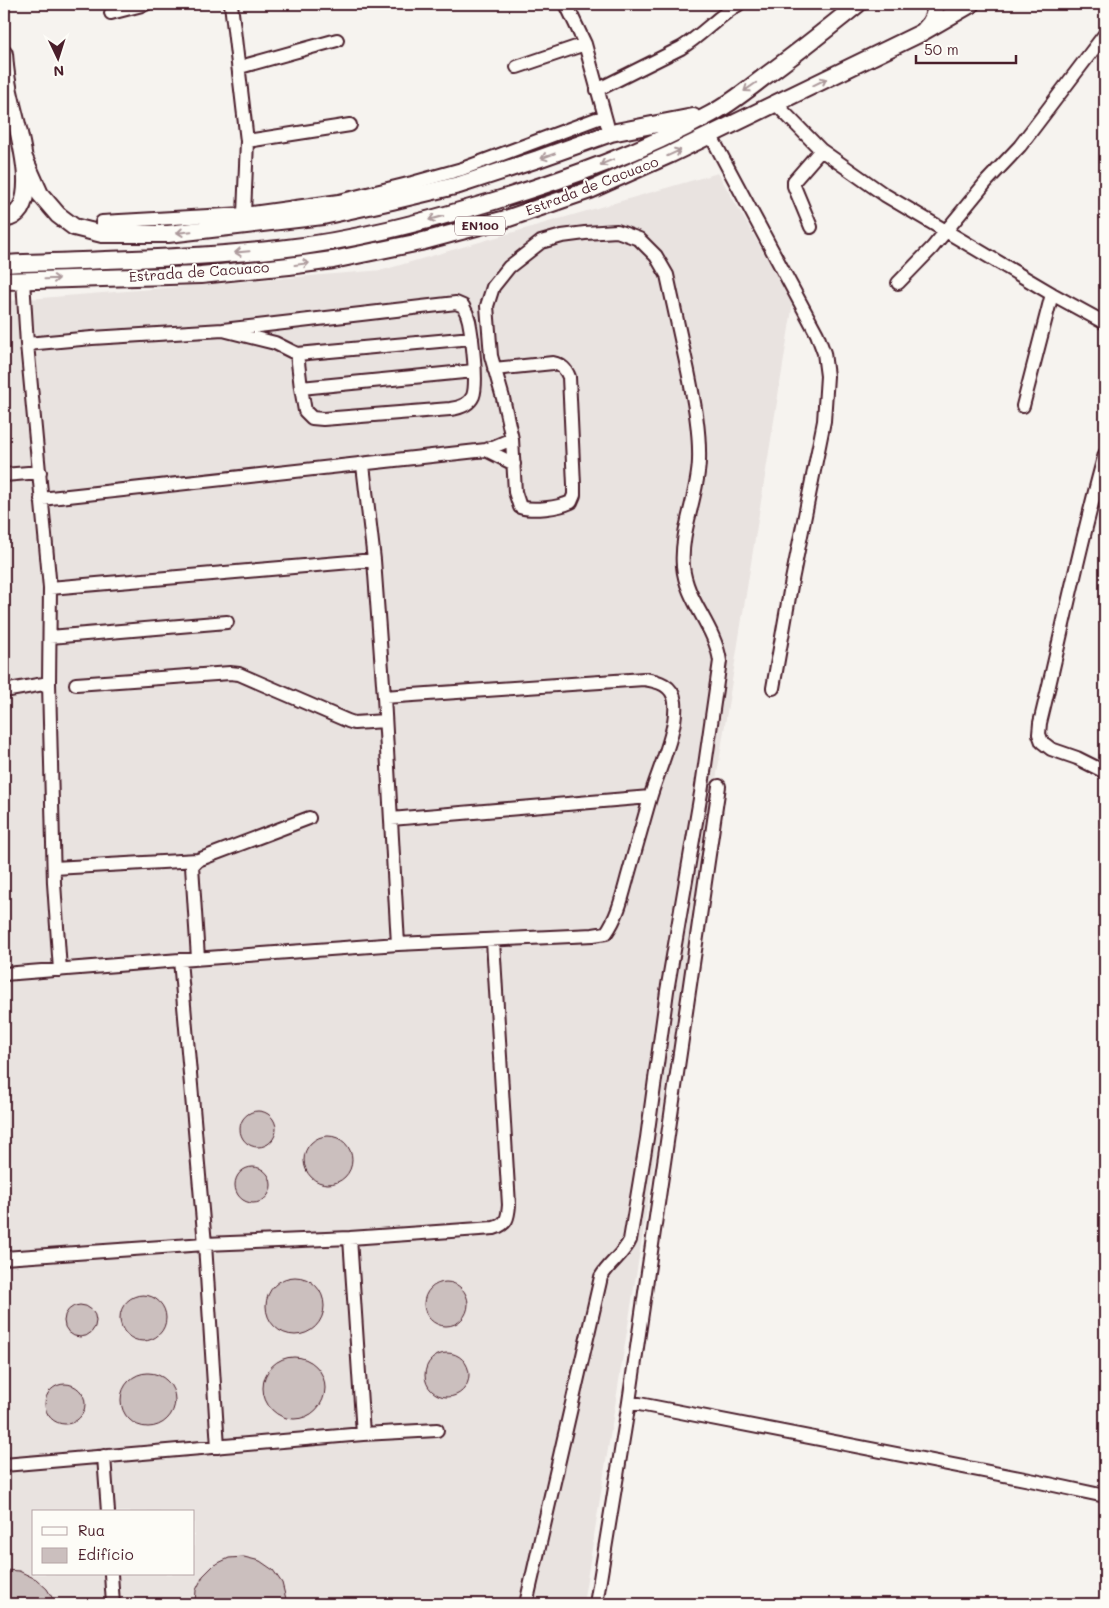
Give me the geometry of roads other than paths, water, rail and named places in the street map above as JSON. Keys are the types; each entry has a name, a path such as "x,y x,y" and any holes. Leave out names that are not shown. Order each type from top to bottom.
{"main road":[{"name":"Estrada de Cacuaco","path":"4,264 217,254 281,249 344,239 408,225 533,189 655,142 713,113 780,66 858,4"},
{"path":"919,34 928,27 933,19 936,9 935,4"},
{"name":"Estrada de Cacuaco","path":"4,281 201,275 298,265 420,242 506,219 590,190 711,136 919,34 971,4"},
{"path":"4,54 10,99 24,158 26,186 23,204 15,215 4,219"},
{"path":"24,158 40,194 58,216 74,227 102,234 168,234 323,216 392,201 459,185 611,133 713,113"}],"street":[{"path":"111,13 146,4"},
{"path":"231,4 248,141 244,214"},
{"path":"566,4 584,44 604,116 611,133"},
{"path":"597,90 691,42 716,20 739,4"},
{"path":"898,283 932,248 1020,146 1105,34"},
{"path":"240,67 337,40"},
{"path":"517,67 584,44"},
{"path":"775,104 821,150 885,195 945,232 1105,323"},
{"path":"102,222 244,214 339,201 462,169 604,116"},
{"path":"248,141 350,125"},
{"path":"711,136 817,334 824,353 827,376 824,421 792,580 773,688"},
{"path":"811,227 794,186 794,181 821,150"},
{"path":"494,369 553,363 567,370 569,377 574,495 571,502 564,505 528,510 520,507 515,492 512,439 503,398 494,369 491,356 487,306 493,287 509,268 541,242 562,236 616,232 639,239 656,256 667,275 697,419 700,444 697,480 683,548 684,573 690,595 715,640 720,661 702,784 667,990 647,1138 630,1240 606,1268 601,1277 526,1604"},
{"path":"23,280 27,344 50,588 49,684 54,868 60,970"},
{"path":"1023,406 1052,294"},
{"path":"27,344 223,330 456,303 464,306 468,315 472,338 474,371 472,397 467,404 459,408 323,420 312,418 305,411 297,354"},
{"path":"223,330 276,344 297,354 472,338"},
{"path":"301,388 474,371"},
{"path":"41,499 486,450 512,439"},
{"path":"486,450 514,464"},
{"path":"1105,454 1076,563 1039,734 1042,742 1051,749 1077,758 1105,772"},
{"path":"363,465 374,560 398,944"},
{"path":"4,474 40,472"},
{"path":"50,588 374,560"},
{"path":"50,637 227,622"},
{"path":"76,684 230,673 238,674 354,723 385,720"},
{"path":"4,974 398,944 493,941 606,933 620,904 650,797 671,734 675,701 670,688 658,681 644,679 384,697"},
{"path":"4,691 49,684"},
{"path":"596,1604 629,1402 719,786"},
{"path":"391,819 650,797"},
{"path":"54,868 198,860 309,818"},
{"path":"198,860 192,866 198,958"},
{"path":"4,1258 205,1244 350,1238 502,1226 507,1219 509,1205 493,941"},
{"path":"180,960 205,1244 218,1447"},
{"path":"350,1238 363,1434"},
{"path":"629,1402 1105,1496"},
{"path":"4,1466 363,1434 436,1430"},
{"path":"104,1456 108,1510"},
{"path":"111,1576 113,1604"}]}
